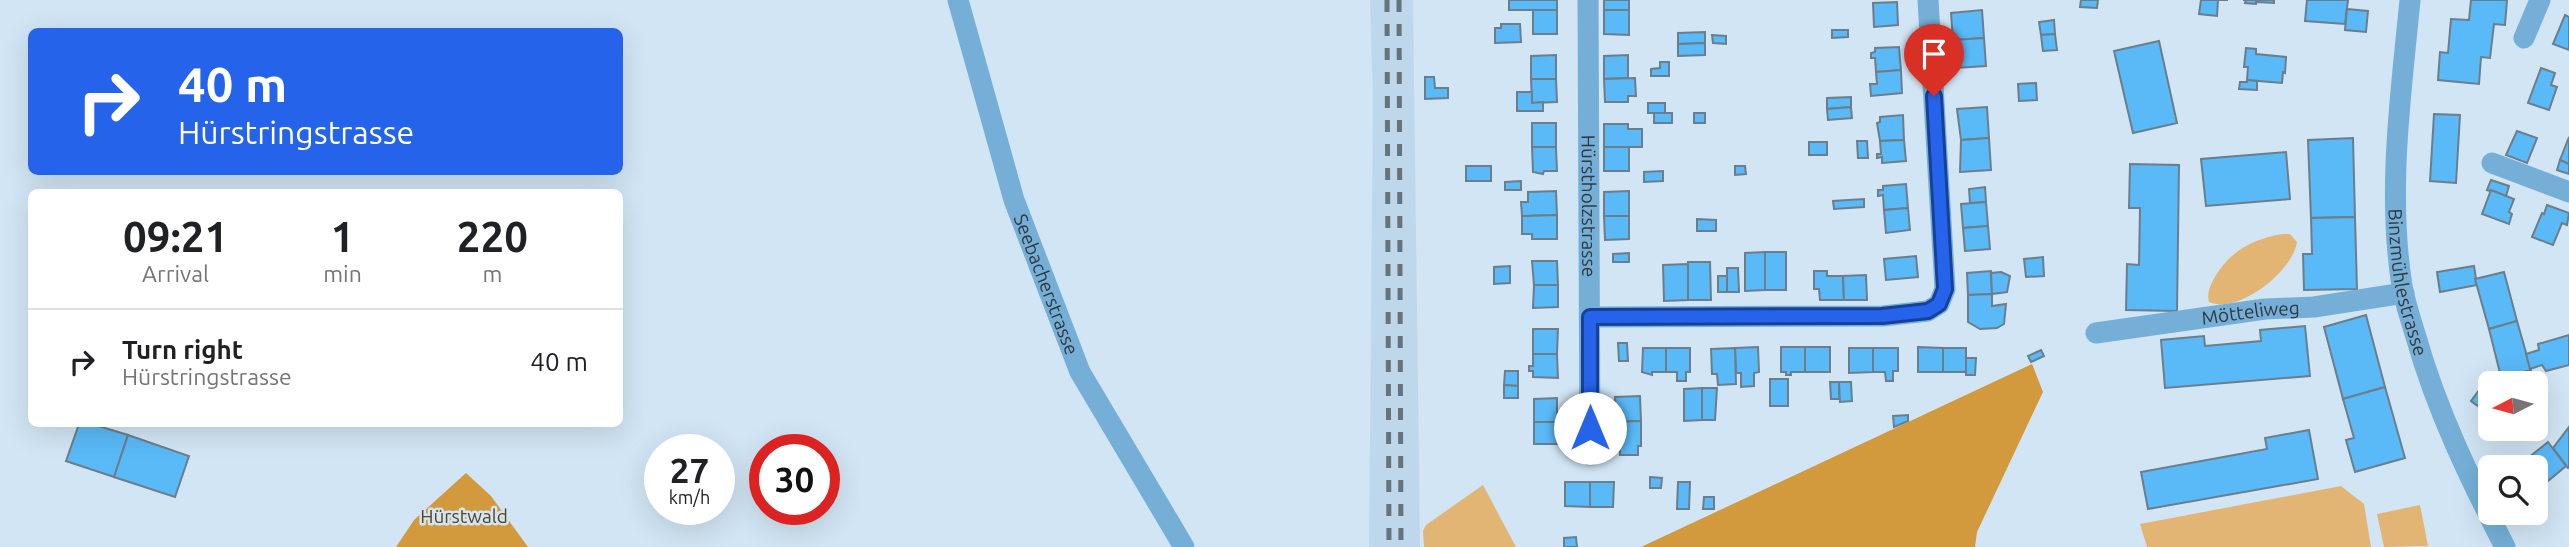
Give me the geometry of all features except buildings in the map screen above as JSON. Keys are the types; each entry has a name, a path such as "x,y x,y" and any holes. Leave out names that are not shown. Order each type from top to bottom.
{"street":[{"name":"Seebacherstrasse","path":"958,0 1014,200 1080,372 1184,547"},
{"name":"Hürstholzstrasse","path":"1588,0 1590,456"},
{"path":"1590,317 1882,316 1928,311 1939,304 1945,289 1928,0"},
{"name":"Binzmühlestrasse","path":"2410,0 2395,209 2404,293 2441,413 2505,547"},
{"path":"2524,38 2540,0"},
{"path":"2493,163 2569,192"},
{"name":"Mötteliweg","path":"2096,332 2264,309 2314,307 2404,293"}],"shaded area":[{"path":"1370,0 1413,0 1420,547 1369,547 1373,98"},
{"path":"2290,234 2297,242 2286,265 2275,277 2249,296 2234,302 2209,302 2208,294 2212,283 2231,257 2254,242"},
{"path":"1483,485 1516,547 1424,547 1423,531 1426,525"},
{"path":"2341,486 2364,504 2371,547 2147,547 2140,524"},
{"path":"2420,505 2428,546 2384,547 2377,514"}],"green space":[{"path":"2032,364 2043,392 1977,532 1975,547 1641,547"},
{"name":"Hürstwald","path":"466,473 491,496 528,547 396,547 414,520"}],"railway":[{"path":"1387,0 1389,547"},
{"path":"1399,0 1401,547"}],"route":[{"path":"1590,428 1590,317 1882,316 1928,311 1939,304 1945,289 1934,96"}]}
